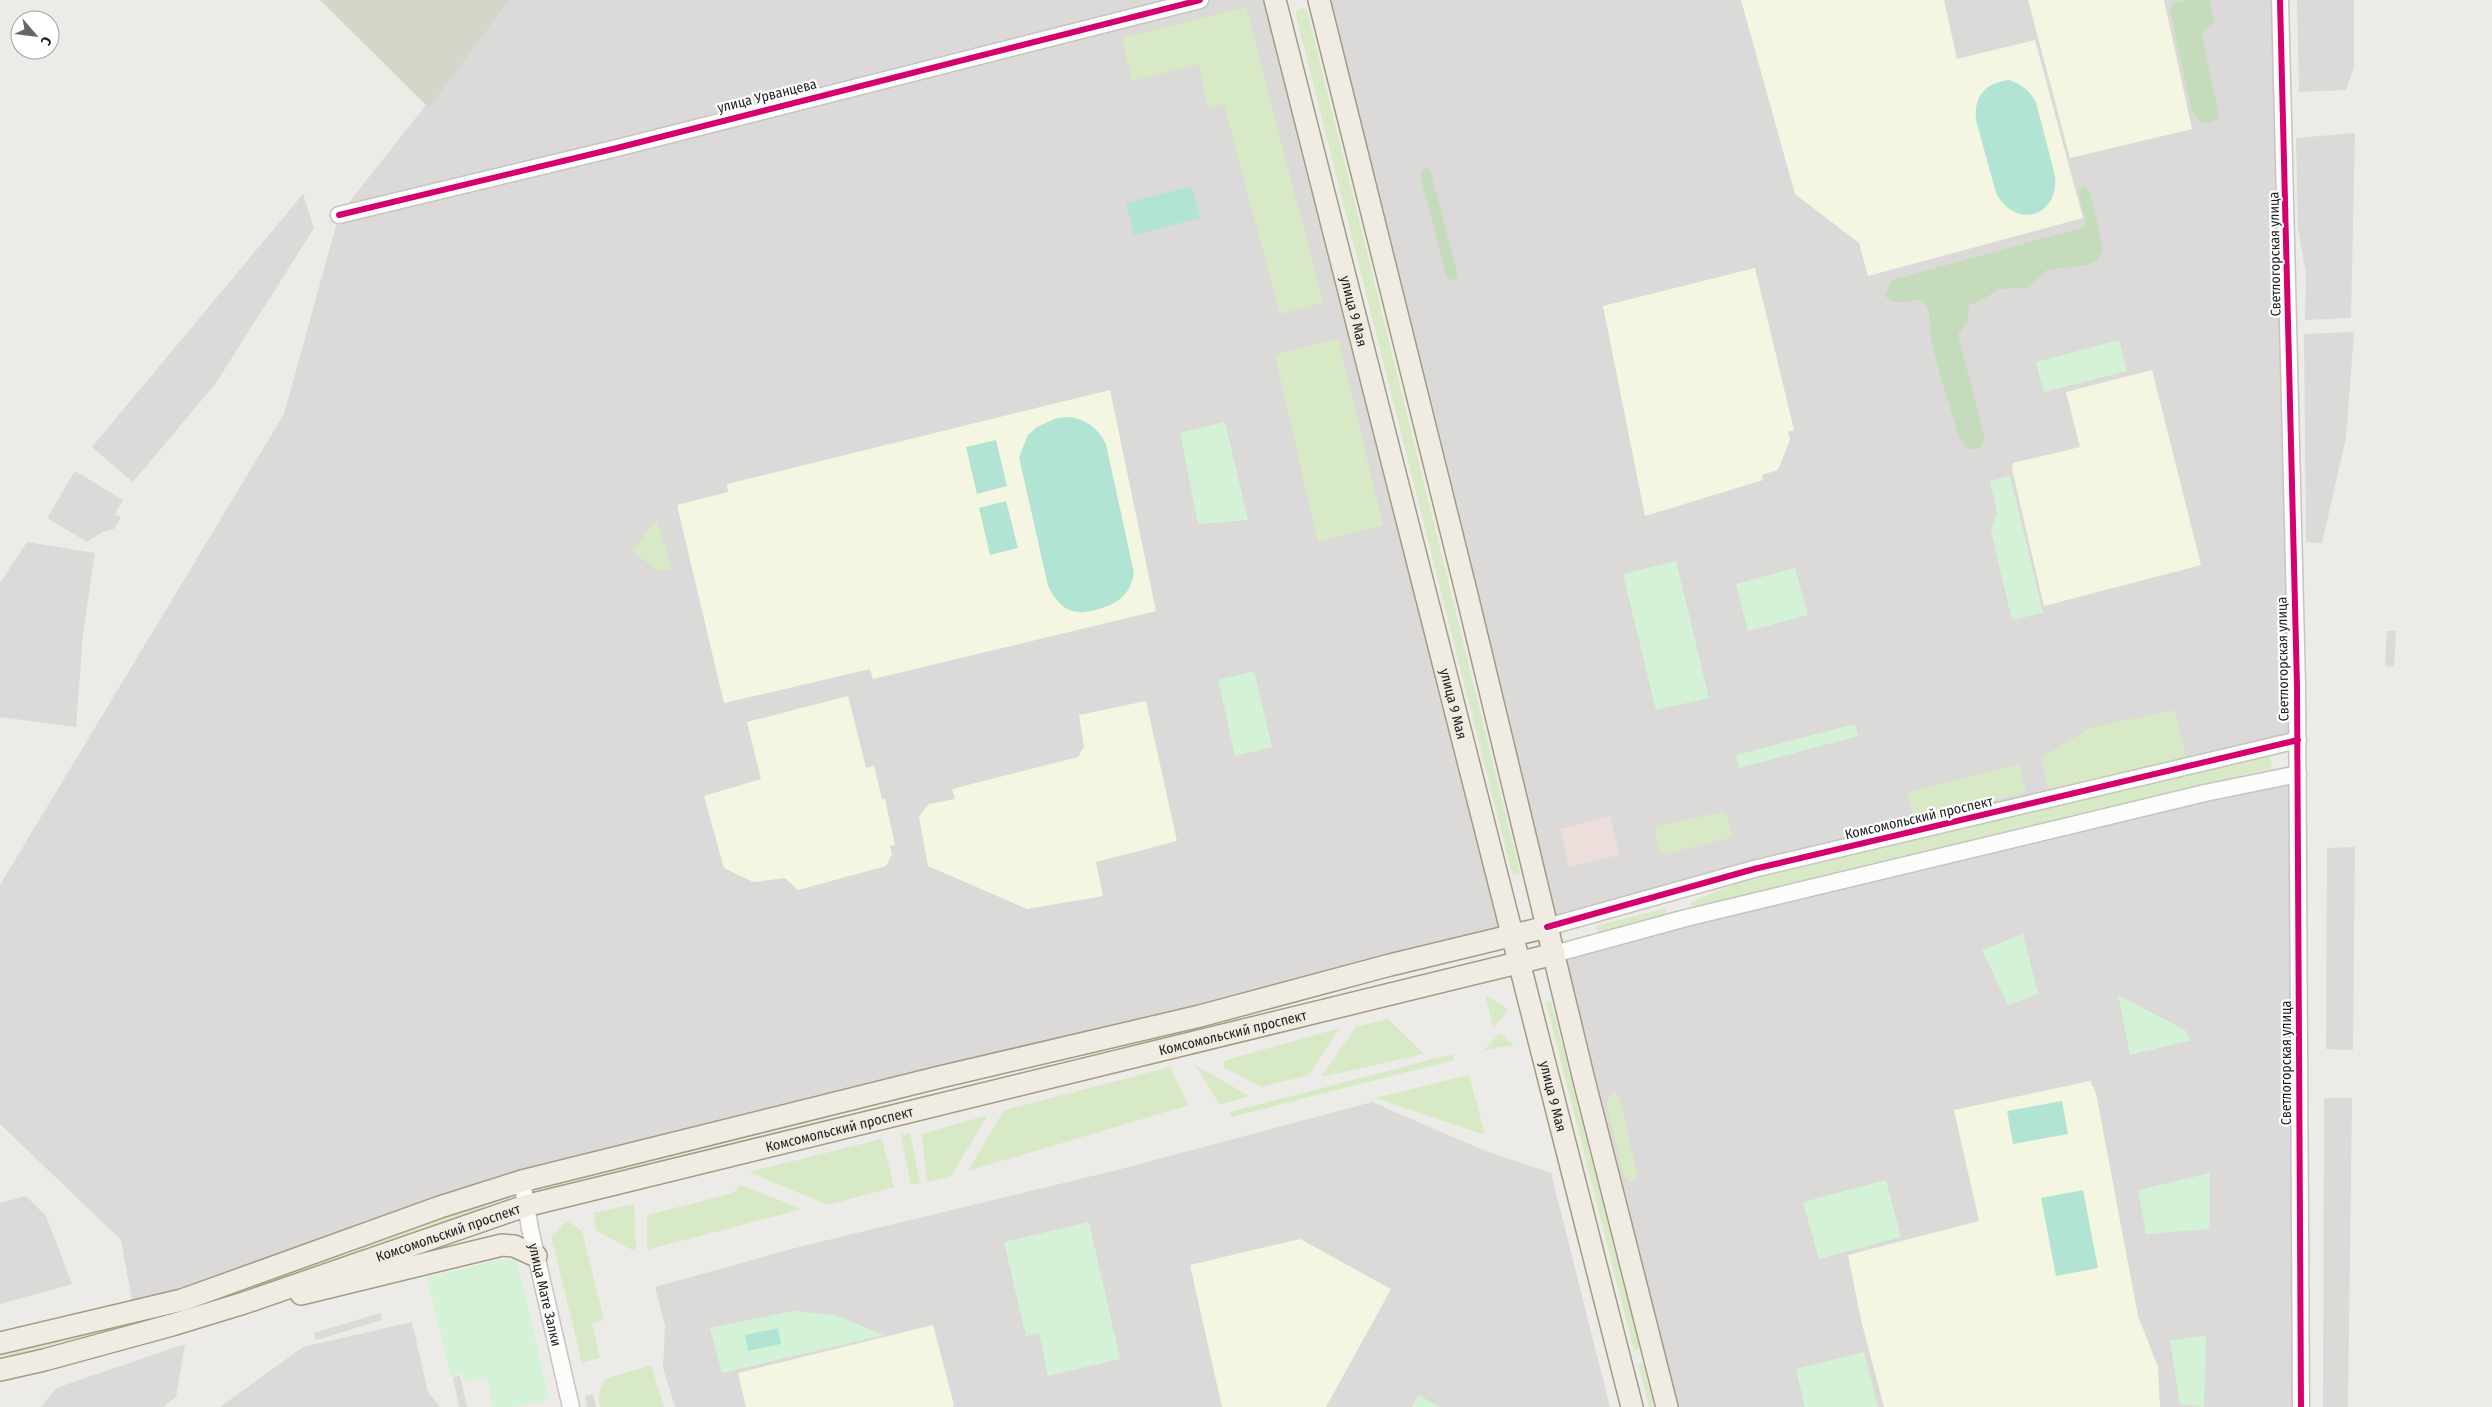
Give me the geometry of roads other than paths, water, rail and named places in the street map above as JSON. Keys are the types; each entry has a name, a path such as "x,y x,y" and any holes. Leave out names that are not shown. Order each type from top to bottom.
{"main road":[{"name":"улица 9 Мая","path":"1275,0 1521,962 1632,1407"},
{"path":"1318,0 1548,927 1586,1090 1667,1407"},
{"name":"Комсомольский проспект","path":"0,1343 182,1300 440,1207 522,1181 940,1077 1200,1016 1390,965 1548,927"},
{"name":"Комсомольский проспект","path":"0,1370 172,1325 244,1303 525,1206 1554,954"},
{"path":"940,1077 946,1102"},
{"path":"244,1303 308,1293 502,1244 514,1246 536,1256"}],"street":[{"name":"улица Урванцева","path":"339,215 617,148 1200,0"},
{"name":"Светлогорская улица","path":"2280,0 2298,740 2301,1407"},
{"name":"Комсомольский проспект","path":"1548,927 1754,869 2298,740"},
{"name":"Комсомольский проспект","path":"1554,954 1686,918 2205,793 2298,774"},
{"path":"1679,891 1686,918"},
{"name":"улица Мате Залки","path":"522,1181 525,1206 536,1256 572,1407"}]}
